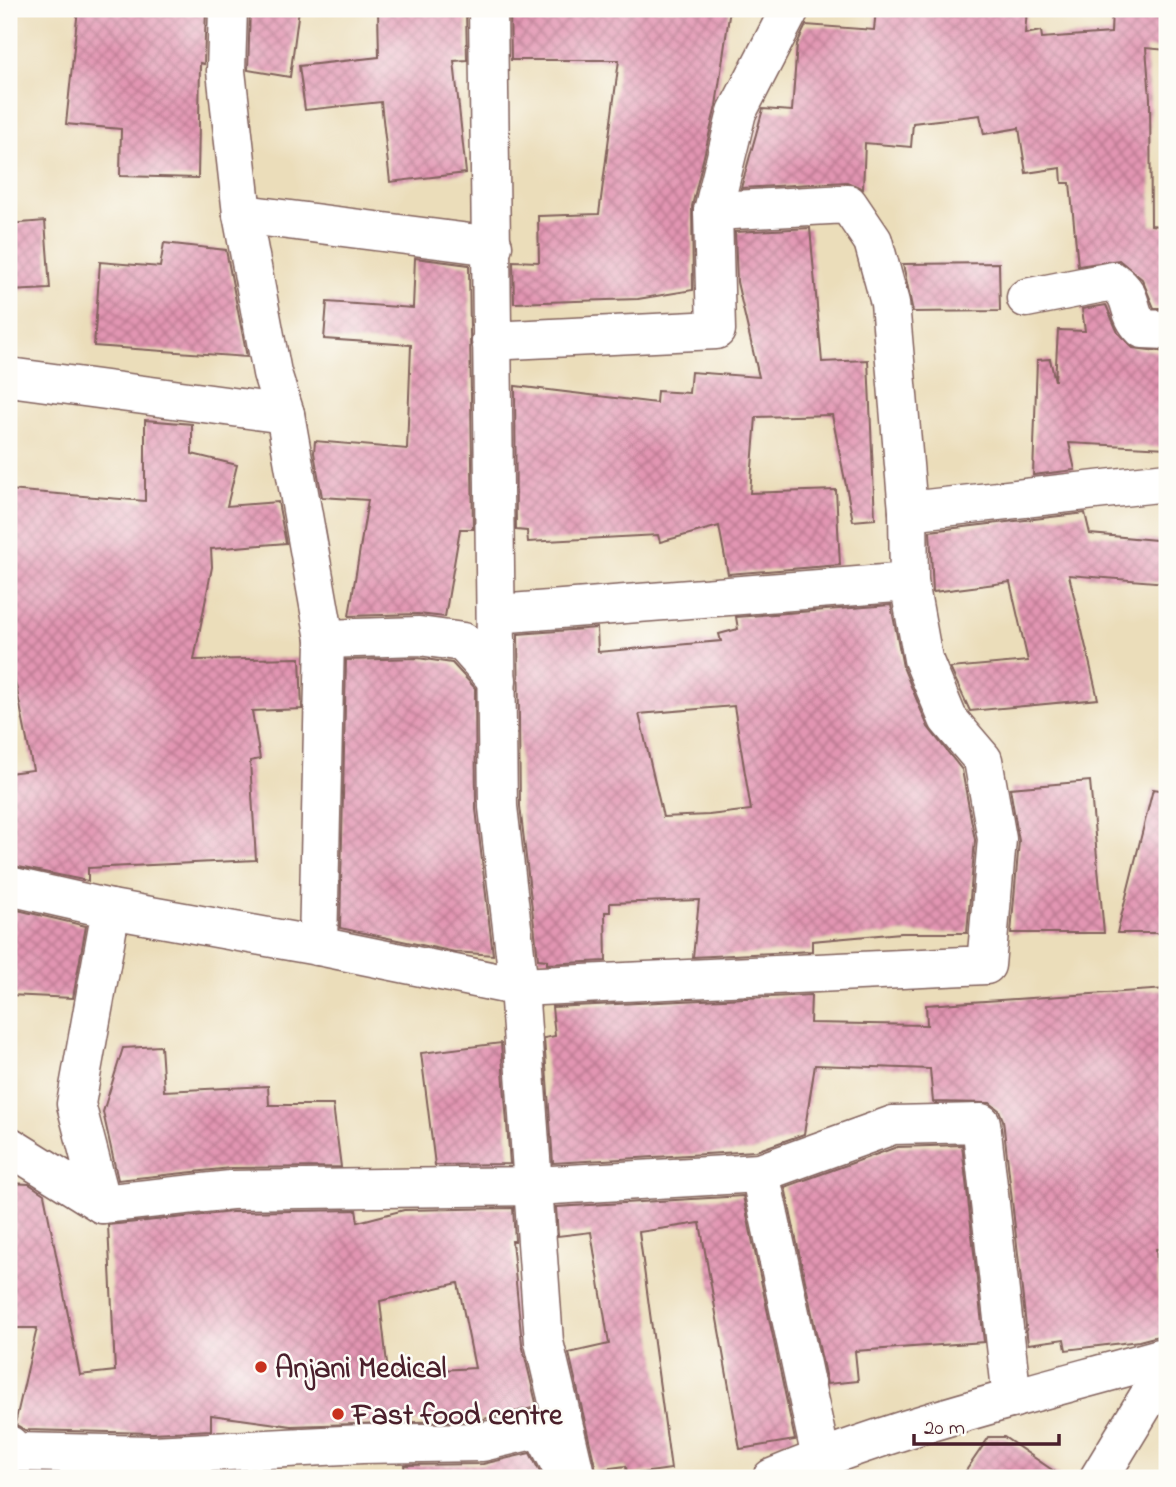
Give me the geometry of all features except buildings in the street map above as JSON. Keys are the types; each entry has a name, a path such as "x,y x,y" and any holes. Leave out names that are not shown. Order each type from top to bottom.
{"street":[{"path":"229,9 226,71 242,214 272,373 285,414 326,639 318,946"},
{"path":"488,9 498,807 519,988 544,1342 576,1478"},
{"path":"491,341 716,330 713,211 737,112 790,9"},
{"path":"9,886 111,909 318,946 519,988 986,965 998,839 983,760 948,719 923,659 909,582 908,511 890,303 873,241 848,204 713,211"},
{"path":"242,214 493,246"},
{"path":"1026,298 1113,281 1127,291 1136,322 1143,329 1167,330"},
{"path":"9,377 285,414"},
{"path":"908,511 1167,482"},
{"path":"497,614 909,582"},
{"path":"326,639 419,636 463,642 497,680"},
{"path":"103,1205 76,1104 111,909"},
{"path":"9,1146 103,1205 231,1189 535,1186 760,1174 893,1125 981,1123 1012,1399"},
{"path":"760,1174 821,1458"},
{"path":"772,1478 821,1458 1012,1399 1167,1356"},
{"path":"1099,1478 1167,1366"},
{"path":"9,1444 16,1452 153,1455 362,1444 482,1442 541,1428 567,1478"}],"place":[{"name":"Anjani Medical","path":"261,1367"},
{"name":"Fast food centre","path":"338,1414"}]}
